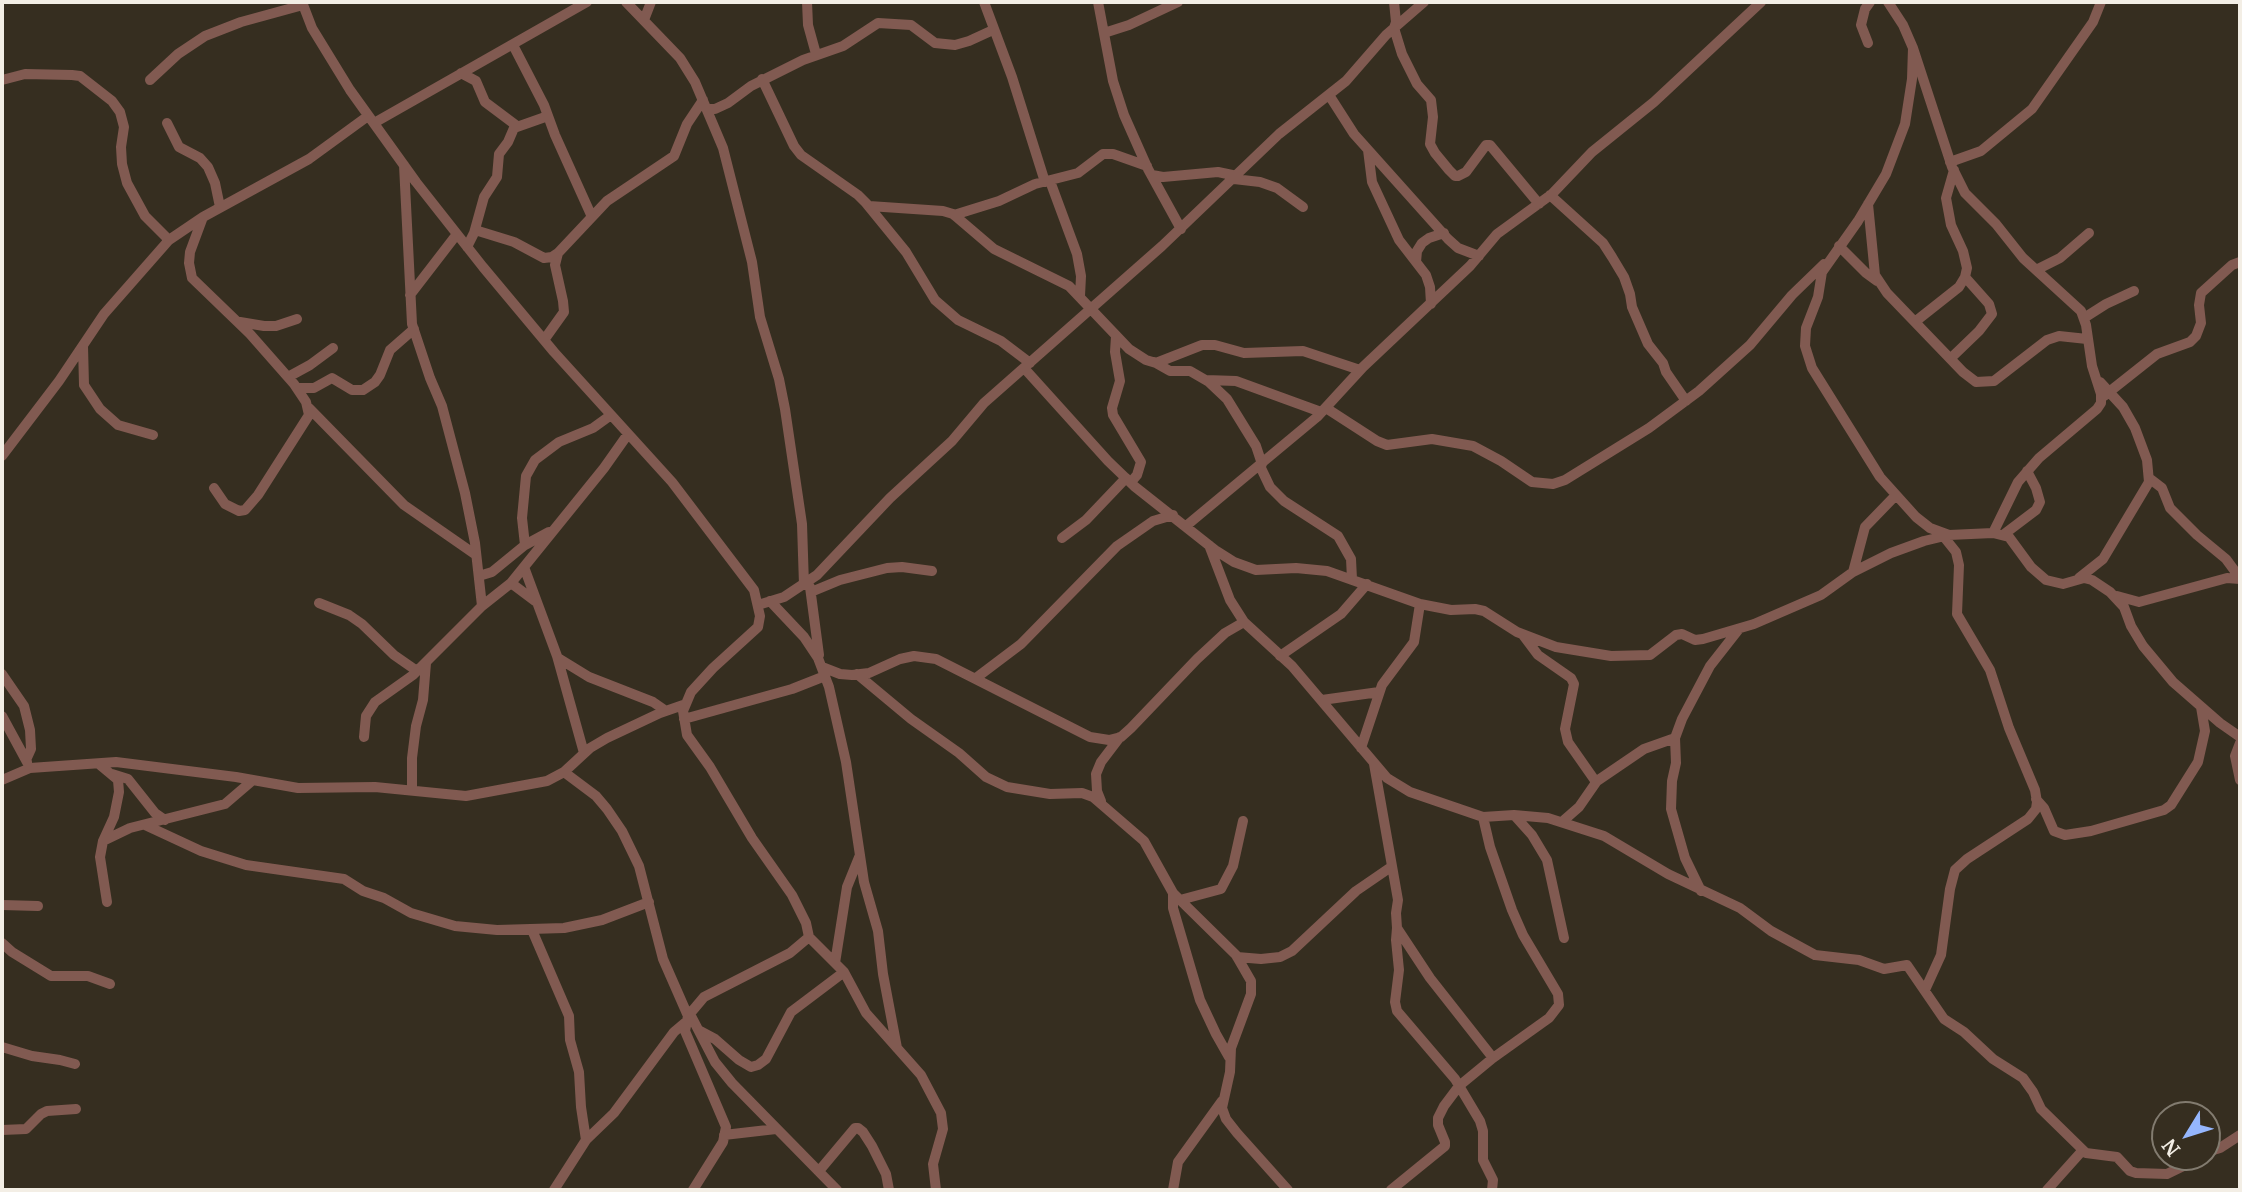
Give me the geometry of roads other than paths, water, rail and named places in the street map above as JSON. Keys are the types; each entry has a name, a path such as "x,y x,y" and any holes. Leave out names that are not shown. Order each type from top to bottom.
{"street":[{"path":"2,456 59,381 104,314 169,240 203,216 309,159 371,120 513,45 587,2"},
{"path":"626,2 680,58 705,104 723,148 752,262 760,317 783,399 822,669 846,762 864,881 878,931 897,1048"},
{"path":"644,20 651,2"},
{"path":"807,2 808,25 817,54"},
{"path":"984,2 1047,182 1077,254 1081,276 1080,296"},
{"path":"1098,2 1113,81 1149,171 1181,229"},
{"path":"1104,33 1129,25 1178,2"},
{"path":"1394,2 1394,28 1402,54 1410,71 1431,100 1433,117 1430,144 1455,176 1462,175 1481,150 1490,145 1539,204"},
{"path":"1400,2 1415,9"},
{"path":"808,586 890,498 952,441 984,403 1181,229 1279,134 1346,81 1394,28 1424,2"},
{"path":"1186,526 1324,410 1360,370 1479,256 1503,228 1550,195 1592,152 1654,102 1761,2"},
{"path":"1868,43 1861,25 1865,9 1870,2"},
{"path":"762,79 794,146 824,173 858,195 869,206 905,252 935,300 948,313 978,332 1001,341 1027,365 1046,395 1128,480 1234,562 1256,570 1296,568 1327,571 1420,604 1451,610 1484,611 1522,635 1556,648 1633,657 1650,655 1676,635 1703,639 1740,629 1821,595 1853,572 1910,545 1946,536 1998,534 2013,539 2031,567 2046,580 2063,584 2079,578 2109,551 2149,482 2147,460 2135,428 2123,407 2105,395 2096,378 2081,311 2036,270 1965,193 1952,166 1913,48 1903,25 1888,2"},
{"path":"1952,166 1982,151 2032,109 2092,22 2101,2"},
{"path":"150,80 178,54 205,36 302,3 312,28 371,120 467,247 544,340 672,482 750,581 760,616 758,626 691,692 683,711 687,735 710,767 752,838 792,895 806,923 809,937 844,972 866,1013 921,1075 941,1113 943,1129 933,1164 936,1190"},
{"path":"705,104 715,108 728,103 762,79 817,54 843,46 878,23 911,25 935,43 955,45 993,30"},
{"path":"513,45 548,116 592,217"},
{"path":"1206,380 1236,381 1324,410 1387,445 1432,439 1473,446 1532,482 1553,485 1565,480 1686,401 1750,345 1792,295 1839,246 1886,174 1905,124 1912,79 1913,48"},
{"path":"461,73 476,81 485,102 517,126"},
{"path":"2,80 25,74 80,76 111,101 120,112 124,127 121,148 127,183 145,216 169,240"},
{"path":"1329,95 1354,134 1444,233 1458,248 1479,256"},
{"path":"475,230 514,242 544,258 552,257 607,201 674,156 687,124 705,104"},
{"path":"467,247 475,230 484,197 497,177 499,154 517,126 548,116"},
{"path":"166,123 179,147 208,167 215,183 220,207"},
{"path":"1120,157 1129,147 1133,135"},
{"path":"1368,150 1372,182 1399,240 1426,275 1431,304"},
{"path":"954,215 999,201 1035,184 1088,168 1103,154 1120,157 1163,177 1218,172 1260,182 1277,188 1303,207"},
{"path":"404,165 414,329 442,406 465,493 477,555 482,606"},
{"path":"1916,321 1959,287 1965,277 1967,268 1963,251 1951,225 1945,198 1952,166"},
{"path":"1550,195 1603,243 1624,277 1632,307 1648,344 1686,401"},
{"path":"1868,204 1875,275 1887,293 1976,382 1994,381 2047,340 2059,336 2087,339"},
{"path":"869,206 943,211 954,215 995,249 1069,286 1129,349 1162,369 1190,372 1206,380 1227,400 1256,446 1270,487 1284,501 1338,536 1351,559 1352,579"},
{"path":"203,216 190,252 192,278 236,320 288,377 309,408 404,505 477,555"},
{"path":"1416,262 1417,251 1422,243 1444,233"},
{"path":"2036,270 2060,258 2089,233"},
{"path":"411,295 457,234"},
{"path":"1839,246 1881,284"},
{"path":"544,340 564,312 555,265 558,253"},
{"path":"1826,262 1818,297 1806,328 1805,346 1809,360 1880,477 1916,517 1946,536 1956,552 1959,565 1957,614 1990,670 2009,728 2035,790 2036,809 2028,818 1955,870 1941,955 1925,990"},
{"path":"1998,534 2018,482 2027,471 2097,410 2105,395 2157,354 2190,342 2196,336 2201,323 2201,293 2240,262"},
{"path":"1951,358 1992,314 1989,303 1965,277"},
{"path":"2084,317 2134,291"},
{"path":"236,320 264,327 297,319"},
{"path":"297,388 314,388 332,378 352,390 363,390 375,383 380,376 390,350 414,329"},
{"path":"1062,538 1086,520 1128,480 1138,475 1141,462 1112,415 1120,381 1115,352 1116,336"},
{"path":"83,345 84,385 100,409 118,425 153,435"},
{"path":"1154,362 1202,345 1215,345 1244,354 1303,351 1360,370"},
{"path":"288,377 332,348"},
{"path":"214,488 232,509 239,511 250,506 304,425 309,408"},
{"path":"525,545 522,518 526,476 535,460 559,442 593,428 611,415"},
{"path":"364,737 366,716 374,702 401,685 482,606 511,583 604,468 628,434"},
{"path":"1998,534 2036,510 2040,502 2027,471"},
{"path":"2149,478 2162,488 2170,508 2226,559 2240,578"},
{"path":"1853,572 1865,527 1896,495"},
{"path":"976,678 1021,645 1117,545 1153,522 1173,515"},
{"path":"479,576 492,572 525,545 552,530"},
{"path":"1209,545 1230,600 1244,622 1292,666 1387,778 1410,792 1483,817 1514,815 1563,821 1613,840 1668,874 1740,908 1771,931 1815,955 1859,960 1884,969 1907,965 1944,1019 1964,1032 1993,1059 2023,1078 2041,1109 2082,1150 2093,1156 2117,1157 2130,1171 2136,1173 2167,1174 2173,1171"},
{"path":"524,567 558,659 584,753"},
{"path":"758,605 808,586 887,568 932,571"},
{"path":"2079,578 2092,580 2113,594 2124,607 2131,626 2150,654 2173,682 2231,733 2240,737"},
{"path":"2113,594 2139,602 2227,578 2240,578"},
{"path":"511,583 535,601"},
{"path":"1280,656 1341,614 1367,584"},
{"path":"769,601 804,636 822,669 840,674 869,673 900,659 914,656 936,659 1090,737 1109,740 1121,737"},
{"path":"319,603 349,615 362,624 394,655 417,671"},
{"path":"1361,748 1379,692 1413,642 1420,604"},
{"path":"1101,802 1097,791 1097,774 1101,762 1121,737 1196,659 1244,622"},
{"path":"1702,891 1685,858 1671,809 1676,763 1675,738 1710,666 1740,629"},
{"path":"1522,635 1538,655 1571,678 1574,684 1565,729 1568,742 1596,782"},
{"path":"558,659 589,677 653,702 666,711"},
{"path":"412,789 412,758 423,700 426,663"},
{"path":"684,719 792,689 822,669"},
{"path":"2,674 24,706 30,730 31,749 28,764"},
{"path":"857,674 986,777 1007,787 1050,794 1082,793 1101,802 1144,841 1176,897 1237,957 1251,981 1251,994 1229,1057 1230,1072 1222,1108 1226,1119 1288,1190"},
{"path":"1322,700 1379,692"},
{"path":"2,780 28,764 135,764 298,788 375,786 466,796 547,780 564,772 584,753 607,738 686,704"},
{"path":"2036,799 2044,808 2054,831 2065,835 2091,831 2164,810 2171,805 2198,762 2205,731 2201,707"},
{"path":"2,716 28,764"},
{"path":"1563,821 1579,807 1596,782 1644,749 1675,738"},
{"path":"2240,743 2235,756 2240,780"},
{"path":"1374,763 1398,900 1397,1011 1459,1086 1483,1131 1483,1160 1493,1180 1492,1190"},
{"path":"100,765 118,780 119,792 114,817 103,841 100,857 107,902"},
{"path":"564,772 596,796 621,831 639,866 663,958 689,1017 700,1031 715,1062 837,1190"},
{"path":"111,774 128,779 155,813 165,820"},
{"path":"103,841 130,828 225,804 253,780"},
{"path":"1514,815 1532,835 1547,860 1564,938"},
{"path":"1391,1190 1444,1146 1446,1142 1438,1125 1438,1118 1459,1086 1549,1018 1559,1005 1558,994 1523,935 1512,910 1490,847 1483,817"},
{"path":"1176,897 1221,889 1233,866 1243,821"},
{"path":"145,825 201,851 234,862 344,879 363,891 384,898 411,913 455,926 564,929 602,920 649,902"},
{"path":"835,963 847,887 860,853"},
{"path":"1237,957 1280,957 1292,951 1356,891 1391,867"},
{"path":"1176,897 1173,908 1200,1000 1229,1057"},
{"path":"2,905 38,906"},
{"path":"1397,928 1430,978 1493,1058"},
{"path":"533,930 569,1016 570,1040 579,1072 586,1140"},
{"path":"554,1190 586,1140 614,1113 621,1100 704,997 790,953 809,937"},
{"path":"2,943 51,976 88,976 110,985"},
{"path":"700,1031 715,1039 739,1060 751,1067 758,1065 766,1059 791,1012 844,972"},
{"path":"689,1017 685,1031 726,1127 714,1159 693,1190"},
{"path":"2,1047 75,1064"},
{"path":"1172,1190 1178,1162 1222,1101"},
{"path":"2,1129 26,1129 47,1111 76,1110"},
{"path":"819,1171 855,1128 858,1128 873,1146 886,1174 889,1190"},
{"path":"724,1135 776,1129"},
{"path":"2221,1147 2240,1135"},
{"path":"2047,1190 2082,1150"}]}
